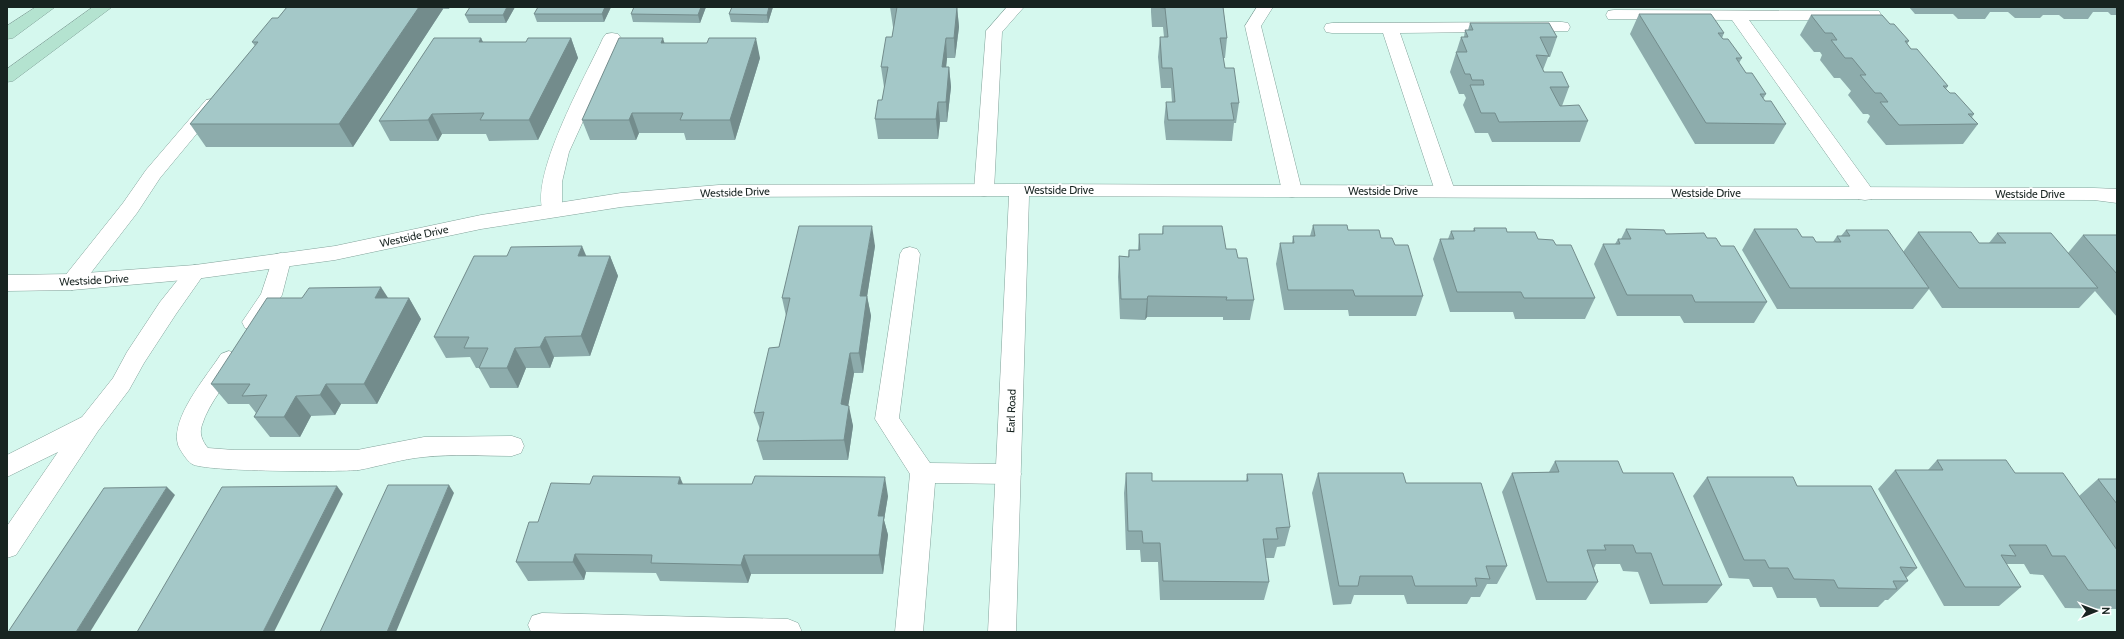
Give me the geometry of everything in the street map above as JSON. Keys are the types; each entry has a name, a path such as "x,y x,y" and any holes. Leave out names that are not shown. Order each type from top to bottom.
{"main road":[{"path":"7,34 47,7"},
{"path":"7,77 104,7"}],"street":[{"path":"984,190 994,31 1016,7"},
{"path":"1265,7 1253,26 1292,191"},
{"path":"1614,15 1873,15"},
{"path":"1738,16 1864,194"},
{"path":"1332,28 1562,27"},
{"path":"1390,28 1445,191"},
{"path":"552,210 552,182 559,152 612,38"},
{"path":"72,282 130,208 153,174 222,91"},
{"name":"Earl Road","path":"1002,632 1019,190"},
{"name":"Westside Drive","path":"7,283 72,282 195,272 335,253 481,222 552,210 621,200 720,191 1445,191 2094,194 2117,196"},
{"path":"909,632 923,473 888,419 910,254"},
{"path":"281,260 271,295 197,409 189,426 190,444 201,457 234,460 357,460 424,447 512,446"},
{"path":"7,546 90,424 121,384 135,358 168,308 195,272"},
{"path":"7,467 90,424"},
{"path":"923,473 1009,474"},
{"path":"542,625 788,632"}],"building":[{"path":"287,7 419,7 339,124 190,124 258,42 252,42 272,18 278,18"},
{"path":"470,7 507,7 503,15 465,15"},
{"path":"538,7 605,7 602,14 534,14"},
{"path":"634,7 701,7 698,15 631,14"},
{"path":"732,7 769,7 767,15 729,14"},
{"path":"897,7 957,7 954,38 946,38 942,67 949,67 946,102 938,102 936,119 875,119 878,100 882,100 888,67 881,67 886,37 892,37"},
{"path":"1154,7 1223,7 1227,38 1220,38 1225,68 1234,68 1239,103 1231,103 1234,120 1168,120 1166,102 1175,102 1172,68 1162,68 1160,37 1168,37 1165,8"},
{"path":"1639,14 1711,14 1724,33 1718,33 1723,39 1728,39 1742,58 1736,58 1746,73 1752,73 1766,94 1760,94 1765,101 1771,101 1786,124 1706,123"},
{"path":"1811,15 1882,15 1890,24 1894,24 1909,41 1905,41 1911,49 1917,49 1948,86 1943,86 1950,93 1955,93 1974,114 1968,114 1978,124 1899,125 1880,102 1888,102 1881,93 1875,93 1860,75 1866,75 1852,58 1845,58 1831,40 1837,40 1832,33 1825,33"},
{"path":"1470,23 1549,23 1557,37 1540,37 1549,56 1536,55 1544,72 1562,72 1569,87 1550,87 1560,106 1579,105 1588,121 1499,122 1495,113 1481,113 1470,85 1484,85 1483,80 1472,80 1470,74 1465,74 1456,52 1467,52 1461,37 1468,37 1465,30 1473,30"},
{"path":"434,38 481,38 479,42 526,42 528,38 571,38 529,120 480,120 484,113 432,114 428,120 379,121"},
{"path":"619,38 663,38 661,43 707,43 709,38 756,38 730,120 680,120 683,113 632,113 629,120 582,120"},
{"path":"1313,225 1347,225 1348,230 1379,230 1381,238 1392,238 1395,245 1408,245 1423,296 1355,296 1353,290 1288,290 1280,243 1294,243 1293,236 1315,236"},
{"path":"799,226 872,226 860,296 867,296 859,353 850,353 841,404 849,406 844,440 757,441 764,412 754,413 769,348 779,347 790,298 782,298"},
{"path":"1163,226 1222,226 1226,249 1236,249 1238,258 1247,258 1254,300 1226,300 1227,297 1148,296 1147,299 1121,299 1119,256 1129,257 1129,250 1140,250 1139,234 1163,234"},
{"path":"1474,228 1506,228 1507,232 1535,232 1538,239 1553,240 1556,245 1571,245 1595,298 1524,298 1521,292 1457,292 1440,239 1454,239 1451,231 1475,231"},
{"path":"1626,229 1664,230 1666,234 1704,233 1707,238 1716,238 1721,246 1734,246 1767,302 1695,302 1692,295 1627,295 1603,244 1620,244 1618,239 1631,239"},
{"path":"1754,229 1797,229 1802,237 1813,237 1816,242 1841,242 1837,236 1850,236 1846,230 1888,230 1929,288 1790,288"},
{"path":"1918,232 1971,232 1979,243 2006,243 1997,233 2051,233 2098,288 1959,288"},
{"path":"2083,235 2117,235 2117,274"},
{"path":"582,246 578,256 610,256 581,336 545,337 540,347 515,348 507,368 479,368 488,348 464,348 469,337 434,337 474,256 507,256 511,247"},
{"path":"381,287 375,298 409,298 364,384 326,384 320,395 296,396 284,417 254,417 267,395 242,396 250,384 211,384 267,298 302,298 309,288"},
{"path":"1937,460 2006,460 2015,473 2063,473 2117,550 2117,590 2088,590 2065,556 2052,556 2046,545 2009,545 2016,556 2001,555 2021,587 1965,587 1895,470 1943,470"},
{"path":"1555,461 1618,461 1623,473 1673,473 1722,585 1663,585 1651,553 1636,553 1633,545 1604,545 1606,550 1587,550 1598,582 1547,582 1512,473 1559,472"},
{"path":"1126,473 1152,473 1152,481 1248,481 1247,474 1282,474 1290,527 1276,528 1278,539 1263,539 1269,582 1163,581 1160,543 1143,543 1142,531 1128,531"},
{"path":"1318,473 1403,473 1406,483 1481,483 1507,566 1486,566 1490,579 1475,578 1477,586 1415,586 1412,576 1360,576 1358,586 1339,586"},
{"path":"593,476 680,477 678,484 752,484 755,476 885,477 878,516 884,516 879,555 744,555 741,565 651,563 652,555 575,554 573,562 516,562 529,522 538,522 551,483 590,484"},
{"path":"1707,477 1793,477 1797,486 1871,486 1917,568 1900,567 1908,581 1893,581 1897,589 1838,588 1834,580 1794,579 1788,568 1769,568 1765,560 1744,560"},
{"path":"2098,479 2117,479 2117,504"},
{"path":"388,485 449,485 387,632 320,632"},
{"path":"337,486 263,632 137,632 222,487"},
{"path":"167,487 76,632 8,632 104,488"}]}
